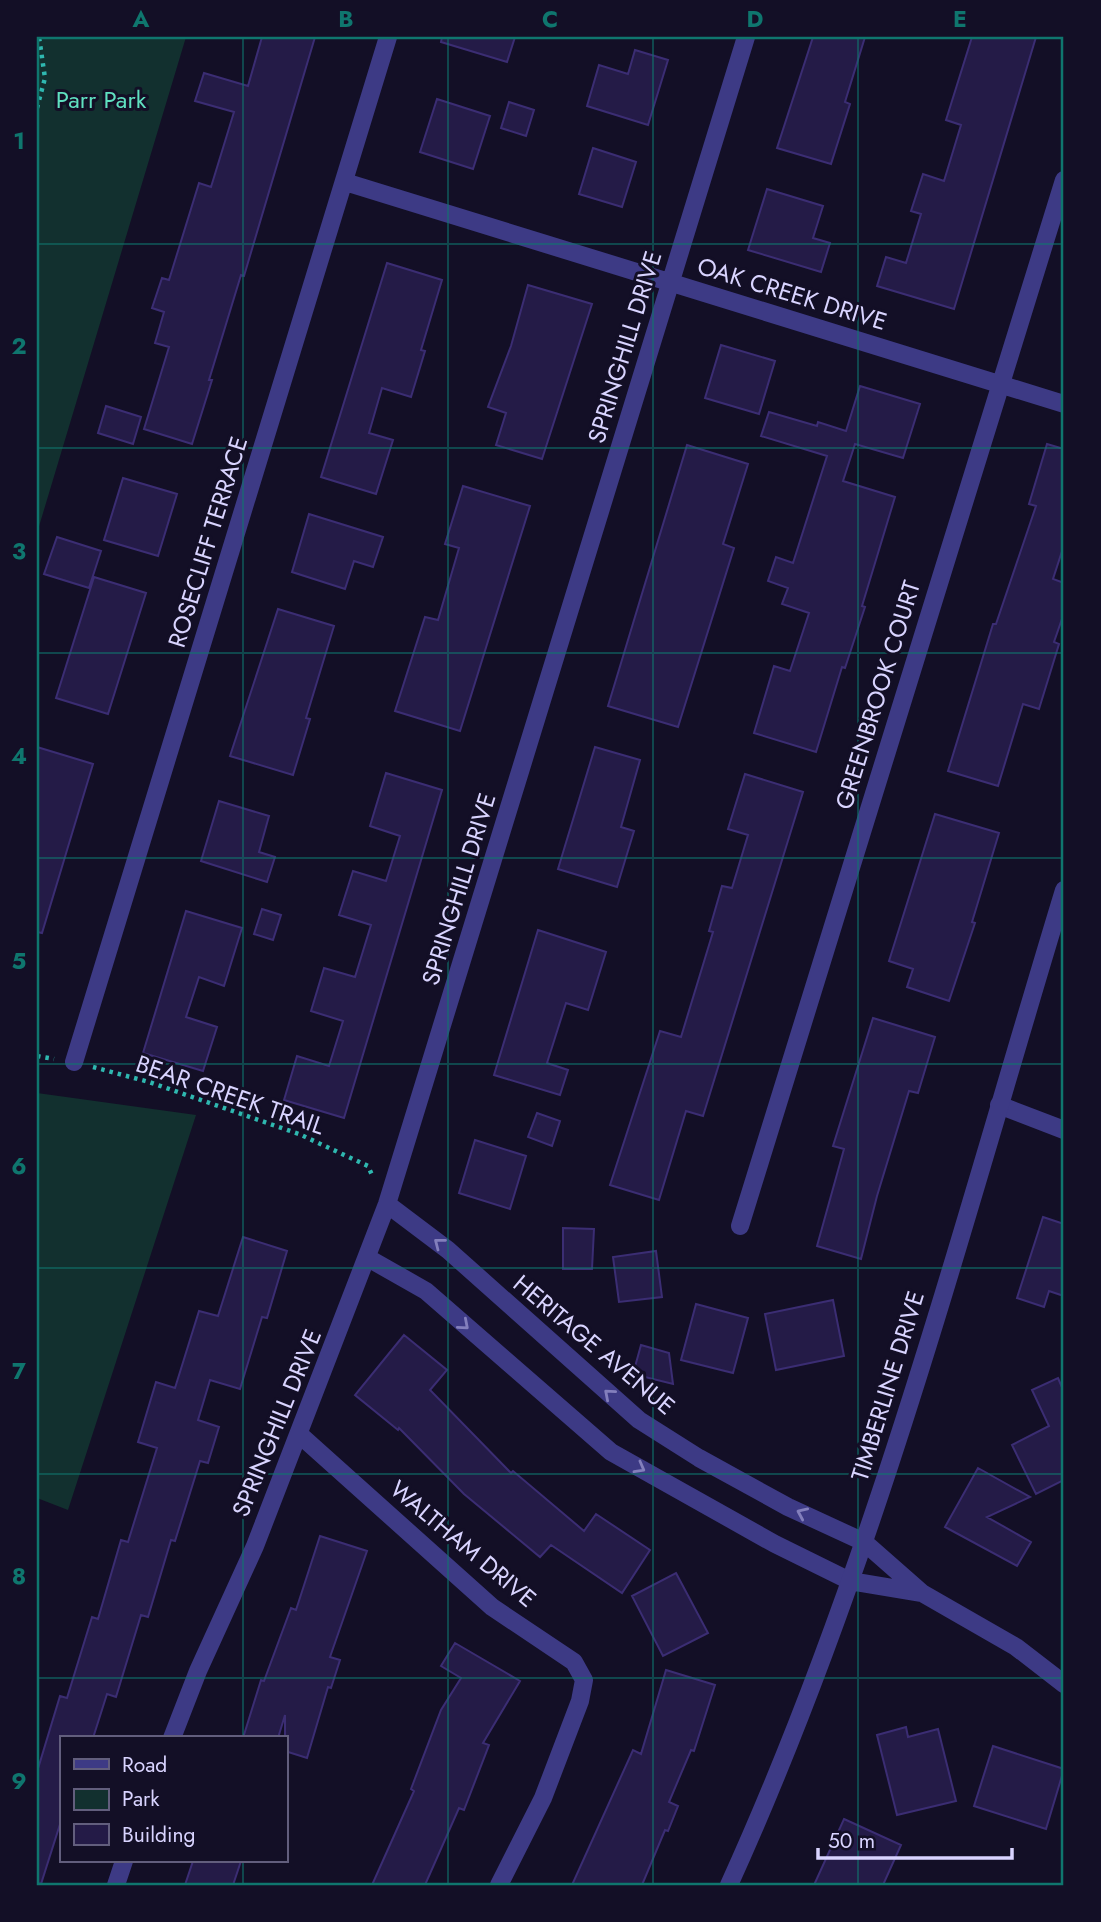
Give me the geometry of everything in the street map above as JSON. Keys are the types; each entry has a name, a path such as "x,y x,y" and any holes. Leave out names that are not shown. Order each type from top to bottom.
{"street":[{"name":"ROSECLIFF TERRACE","path":"74,1062 388,37"},
{"name":"SPRINGHILL DRIVE","path":"173,1736 300,1435 387,1204 746,37"},
{"name":"GREENBROOK COURT","path":"740,1226 1064,180"},
{"name":"OAK CREEK DRIVE","path":"345,182 1064,404"},
{"name":"TIMBERLINE DRIVE","path":"729,1885 764,1808 850,1581 895,1450 1064,890"},
{"path":"999,1105 1064,1130"},
{"name":"HERITAGE AVENUE","path":"387,1204 448,1250 639,1420 699,1458 788,1507 864,1542 922,1593 1016,1647 1064,1684"},
{"name":"HERITAGE AVENUE","path":"368,1258 426,1292 611,1452 775,1544 850,1581 922,1593"},
{"name":"WALTHAM DRIVE","path":"300,1435 492,1607 574,1662 584,1680 580,1700 543,1798 499,1885"},
{"path":"116,1885 124,1862"}],"path":[{"path":"37,108 45,78 39,37"},
{"name":"BEAR CREEK TRAIL","path":"37,1056 74,1062 149,1082 299,1134 368,1166 387,1204"}],"green space":[{"name":"Parr Park","path":"37,37 186,37 37,533"},
{"path":"37,1093 196,1115 68,1510 37,1498"}],"building":[{"path":"262,37 315,37 244,276 241,275 209,380 212,380 192,444 144,429 169,347 155,343 164,312 152,308 162,278 169,280 199,183 211,187 234,112 195,101 204,73 248,86"},
{"path":"442,37 515,37 507,62 441,42"},
{"path":"813,37 865,37 845,102 850,104 831,164 777,148"},
{"path":"972,37 1036,37 954,309 877,286 886,257 906,263 921,214 911,211 923,174 944,181 961,125 946,120"},
{"path":"635,50 668,60 648,125 587,106 599,65 628,74"},
{"path":"437,99 490,116 473,169 420,152"},
{"path":"509,102 534,110 526,136 501,128"},
{"path":"593,148 636,162 622,207 579,194"},
{"path":"767,189 823,206 813,238 830,243 821,272 748,250"},
{"path":"387,263 442,280 421,350 425,351 411,397 382,388 369,433 393,440 376,494 321,477"},
{"path":"528,285 592,304 542,459 496,445 506,413 488,407 511,346"},
{"path":"721,345 775,361 759,414 705,398"},
{"path":"860,386 920,404 903,458 855,444 843,481 895,497 862,606 865,607 845,668 842,667 816,752 754,733 774,666 790,671 809,613 782,604 788,588 768,581 776,557 793,563 827,456 761,436 769,412 846,431"},
{"path":"106,406 141,417 133,444 98,433"},
{"path":"1047,444 1064,449 1064,545 1053,579 1064,583 1064,613 1054,642 1059,644 1039,709 1023,704 998,786 948,771 993,624 996,624 1036,506 1029,504"},
{"path":"687,445 748,464 723,544 734,548 678,727 608,706"},
{"path":"123,478 177,494 158,556 104,540"},
{"path":"463,486 530,506 460,731 395,711 425,617 438,620 459,548 445,544"},
{"path":"309,514 383,537 373,567 354,561 345,589 292,572"},
{"path":"57,537 101,551 89,588 44,574"},
{"path":"94,577 146,593 108,714 56,698"},
{"path":"278,609 334,626 306,718 310,719 293,775 230,756"},
{"path":"37,747 93,764 42,933 37,932"},
{"path":"595,747 640,760 621,827 634,831 617,887 558,869"},
{"path":"386,773 442,790 344,1118 284,1100 297,1056 329,1066 343,1021 311,1011 324,968 355,977 371,925 339,915 353,871 386,881 400,836 370,826"},
{"path":"745,774 803,792 703,1116 686,1111 659,1200 610,1185 660,1031 681,1037 713,932 709,931 722,886 732,888 748,835 728,829"},
{"path":"219,801 269,816 259,852 275,857 267,882 201,861"},
{"path":"935,814 999,833 972,922 975,923 949,1001 907,987 913,969 889,961"},
{"path":"262,909 281,915 273,940 254,934"},
{"path":"186,911 242,928 224,986 199,977 186,1017 217,1027 203,1071 143,1053"},
{"path":"538,930 606,952 588,1010 566,1003 547,1063 568,1070 560,1095 494,1075"},
{"path":"873,1018 935,1037 918,1093 909,1091 861,1259 817,1246 844,1149 833,1146"},
{"path":"537,1113 560,1121 552,1146 528,1137"},
{"path":"475,1140 526,1156 510,1209 459,1193"},
{"path":"1043,1217 1064,1224 1064,1296 1049,1291 1044,1307 1017,1298"},
{"path":"563,1228 594,1229 592,1269 563,1269"},
{"path":"243,1237 287,1251 267,1318 262,1317 240,1389 210,1380 198,1420 219,1427 208,1463 200,1461 175,1541 171,1540 148,1617 141,1615 116,1697 107,1694 94,1736 60,1736 60,1824 41,1884 37,1883 37,1772 60,1696 67,1698 92,1617 98,1619 121,1540 128,1542 157,1448 138,1442 156,1382 175,1388 199,1311 218,1316"},
{"path":"656,1251 662,1297 619,1302 613,1257"},
{"path":"833,1300 844,1356 776,1370 765,1314"},
{"path":"696,1304 748,1318 733,1373 681,1360"},
{"path":"404,1335 447,1370 430,1390 511,1473 513,1471 584,1531 596,1514 650,1550 622,1593 551,1545 540,1557 464,1494 399,1428 398,1430 355,1395"},
{"path":"641,1345 669,1353 673,1384 633,1374"},
{"path":"1058,1378 1064,1392 1064,1480 1036,1494 1012,1445 1049,1426 1032,1390"},
{"path":"978,1468 1030,1497 987,1517 1031,1542 1017,1566 945,1527"},
{"path":"320,1536 367,1551 330,1657 340,1660 331,1688 328,1687 307,1758 287,1752 285,1715 279,1736 244,1736 261,1680 264,1681 291,1608 296,1610"},
{"path":"676,1573 708,1633 663,1656 632,1596"},
{"path":"455,1643 520,1681 483,1743 489,1745 464,1810 459,1808 425,1885 372,1885 414,1791 411,1789 441,1710 461,1678 441,1666"},
{"path":"666,1670 715,1685 694,1751 691,1750 669,1802 678,1806 668,1831 665,1830 642,1885 572,1885 633,1750 641,1754"},
{"path":"906,1727 908,1737 938,1729 956,1801 897,1815 877,1735"},
{"path":"993,1746 1064,1769 1046,1829 974,1806"},
{"path":"844,1819 901,1845 883,1885 814,1885"},
{"path":"193,1862 241,1862 233,1885 185,1885"}]}
